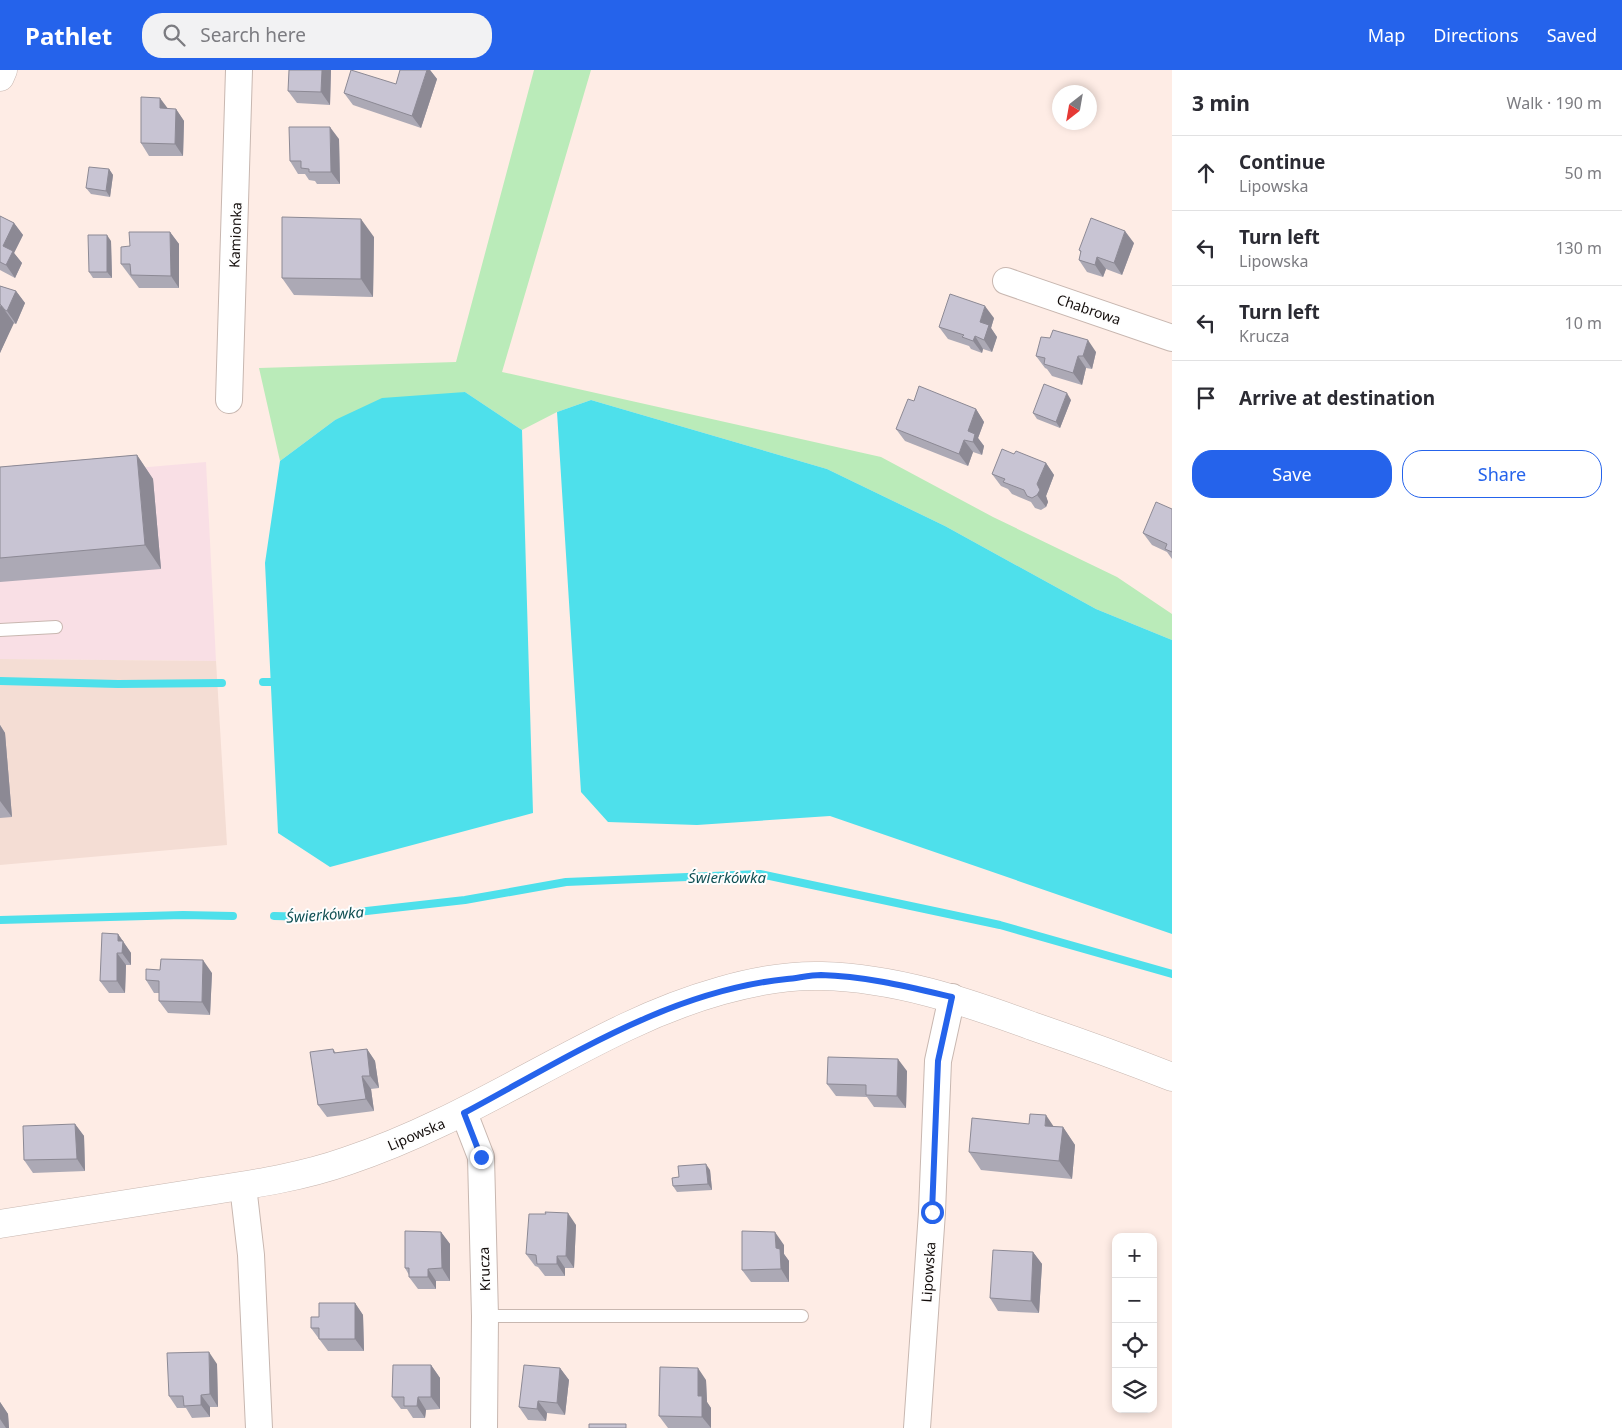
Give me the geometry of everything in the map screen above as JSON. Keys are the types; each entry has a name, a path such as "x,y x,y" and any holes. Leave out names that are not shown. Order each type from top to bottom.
{"street":[{"path":"0,77 3,70"},
{"name":"Kamionka","path":"229,400 239,70"},
{"name":"Chabrowa","path":"1006,281 1172,338"},
{"name":"Lipowska","path":"0,1224 243,1186 294,1176 345,1162 410,1138 464,1113 626,1027 687,1000 753,982 820,975 887,982 952,997 1172,1077"},
{"name":"Lipowska","path":"917,1428 932,1212 938,1061 952,997"},
{"name":"Krucza","path":"464,1113 481,1157 485,1316 484,1428"},
{"path":"243,1186 251,1255 259,1428"}],"lane":[{"path":"0,630 56,627"},
{"path":"485,1316 802,1316"}],"shaded area":[{"path":"206,462 216,661 0,659 0,480"},
{"path":"0,659 216,661 227,845 0,865"}],"green space":[{"path":"534,70 591,70 502,372 881,457 993,517 1117,577 1172,614 1172,640 1096,609 945,526 827,469 591,400 557,412 522,430 465,392 335,420 280,461 259,368 456,362"}],"water":[{"path":"465,392 522,430 533,813 330,867 278,833 265,563 280,461 335,420 382,398"},
{"path":"591,400 827,469 945,526 1096,609 1172,640 1172,934 830,816 697,825 608,822 581,792 557,412"}],"building":[{"path":"289,70 322,70 321,92 288,91"},
{"path":"351,70 396,84 400,70 427,70 412,116 344,93"},
{"path":"141,97 160,98 160,108 176,109 175,144 141,143"},
{"path":"289,127 330,127 331,172 309,172 309,169 301,168 301,161 290,161"},
{"path":"89,167 109,169 106,191 86,188"},
{"path":"0,216 14,223 3,246 13,251 6,265 0,262"},
{"path":"282,217 361,219 361,279 282,278"},
{"path":"1091,218 1125,231 1114,263 1097,257 1095,265 1079,260 1081,251 1079,250"},
{"path":"129,232 170,232 171,276 131,275 130,264 121,264 121,247 130,246"},
{"path":"88,235 107,235 107,272 89,272"},
{"path":"0,286 16,291 7,311 0,304"},
{"path":"950,294 985,306 980,322 989,325 984,340 975,336 973,341 962,337 964,335 939,327"},
{"path":"1053,330 1088,340 1083,356 1078,356 1073,373 1044,364 1045,358 1036,356 1041,337 1050,338"},
{"path":"1044,384 1067,393 1056,422 1033,413"},
{"path":"919,386 976,409 968,431 975,434 973,442 964,440 959,454 896,429 908,399 914,401"},
{"path":"1002,449 1014,454 1016,451 1046,463 1037,484 1040,490 1037,495 1032,498 1027,496 1024,490 1003,482 1005,479 992,474"},
{"path":"137,455 145,545 0,558 0,467"},
{"path":"1156,502 1172,509 1172,552 1165,549 1167,544 1143,533"},
{"path":"102,933 118,934 118,941 123,941 122,953 117,953 117,981 100,981"},
{"path":"161,959 203,960 202,1002 159,1001 159,981 146,980 146,969 160,970"},
{"path":"333,1049 334,1053 367,1049 370,1076 362,1076 366,1099 318,1105 310,1052"},
{"path":"828,1057 898,1059 897,1096 866,1095 866,1085 827,1084"},
{"path":"1030,1114 1046,1115 1045,1126 1063,1127 1059,1161 969,1152 972,1118 1029,1124"},
{"path":"75,1124 77,1159 24,1160 23,1126"},
{"path":"706,1164 708,1184 673,1186 672,1178 679,1177 678,1166"},
{"path":"545,1212 568,1213 566,1256 557,1256 557,1264 537,1264 536,1255 526,1254 529,1214 546,1214"},
{"path":"405,1231 441,1232 442,1268 428,1269 428,1277 409,1277 409,1268 405,1268"},
{"path":"742,1231 775,1232 776,1248 780,1249 781,1269 742,1270"},
{"path":"993,1250 1033,1252 1031,1301 990,1298"},
{"path":"319,1303 355,1303 355,1339 319,1339 319,1328 311,1328 311,1317 319,1317"},
{"path":"209,1352 210,1394 201,1395 201,1405 184,1406 183,1396 169,1396 167,1353"},
{"path":"393,1365 431,1365 431,1397 418,1397 417,1406 404,1406 404,1397 392,1397"},
{"path":"524,1365 560,1368 557,1403 538,1401 537,1409 519,1407"},
{"path":"660,1367 698,1368 698,1396 702,1396 702,1417 659,1416"},
{"path":"589,1424 626,1424 626,1428 589,1428"}],"waterway":[{"path":"0,681 118,684 222,683"},
{"path":"263,682 271,682"},
{"name":"Świerkówka","path":"274,916 313,917 465,900 566,882 760,874 1000,925 1172,974"},
{"name":"Świerkówka","path":"0,920 183,915 233,916"}],"route":[{"path":"481,1157 464,1113 626,1027 687,1000 753,982 820,975 887,982 952,997 938,1061 932,1212"}]}
